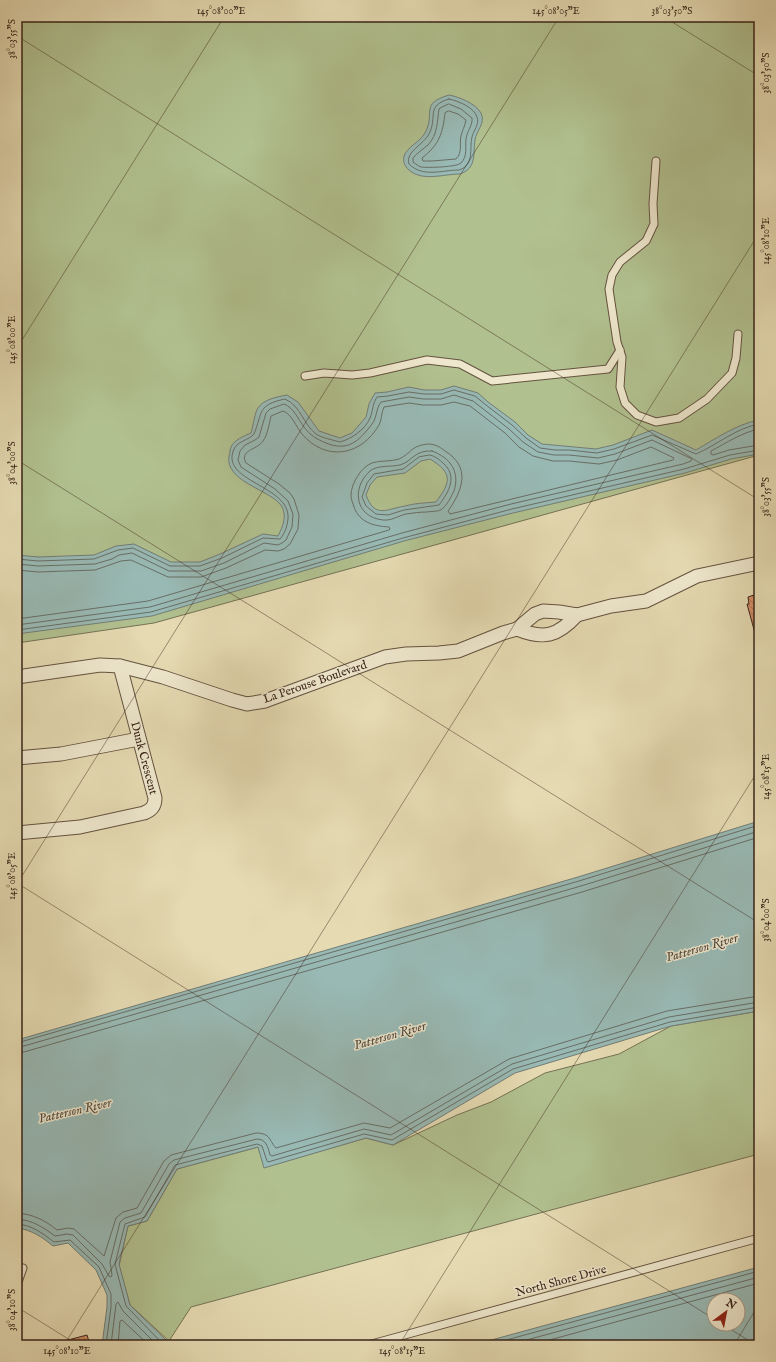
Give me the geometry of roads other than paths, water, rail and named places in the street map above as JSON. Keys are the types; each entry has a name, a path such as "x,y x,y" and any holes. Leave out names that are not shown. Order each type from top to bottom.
{"street":[{"name":"La Perouse Boulevard","path":"17,678 100,665 120,666 163,677 227,699 247,704 265,701 385,657 406,654 458,651 503,633 518,629 532,616 543,611 555,611 577,615 611,606 646,601 697,576 759,563"},
{"name":"La Perouse Boulevard","path":"518,629 535,635 549,635 563,628 577,615"},
{"name":"Dunk Crescent","path":"17,833 80,827 144,813 155,805 155,798 120,666"},
{"path":"17,758 61,754 139,739"}],"lane":[{"path":"656,161 653,204 654,224 646,241 620,262 612,275 609,289 610,302 614,314 617,342 622,363 620,387 625,403 637,415 656,422 679,418 707,399 732,373 736,358 738,334"},
{"path":"306,376 324,373 352,375 370,374 427,360 460,364 492,381 511,380 561,375 579,371 608,369 620,350"},
{"name":"North Shore Drive","path":"368,1345 759,1238"},
{"path":"17,1268 23,1268 17,1285"}],"water":[{"path":"449,95 471,103 481,113 482,124 475,140 472,164 460,174 427,177 420,176 406,167 404,156 425,133 428,126 431,106 440,98"},
{"path":"454,386 478,393 515,422 528,435 542,444 596,449 613,445 652,430 696,450 734,428 759,420 759,454 731,459 685,473 513,513 404,541 152,616 17,634 17,555 38,557 94,555 116,546 134,544 171,562 200,562 263,534 278,536 284,520 284,512 280,504 248,484 233,472 230,465 229,456 232,445 237,440 251,433 257,410 264,402 287,395 298,402 319,431 340,438 352,433 366,417 369,404 375,393 409,387 424,390 441,390","holes":["430,459 446,473 447,483 445,489 436,502 413,504 382,511 377,510 369,502 366,495 370,485 377,477 405,473 421,461"]},
{"name":"Patterson River","path":"759,821 759,1011 671,1026 515,1073 393,1145 366,1138 264,1168 258,1147 177,1169 147,1221 128,1226 119,1264 130,1305 168,1342 168,1345 102,1345 107,1295 96,1270 68,1243 53,1246 36,1234 17,1228 17,1040 578,877"},
{"path":"759,1267 759,1345 473,1345"}]}
